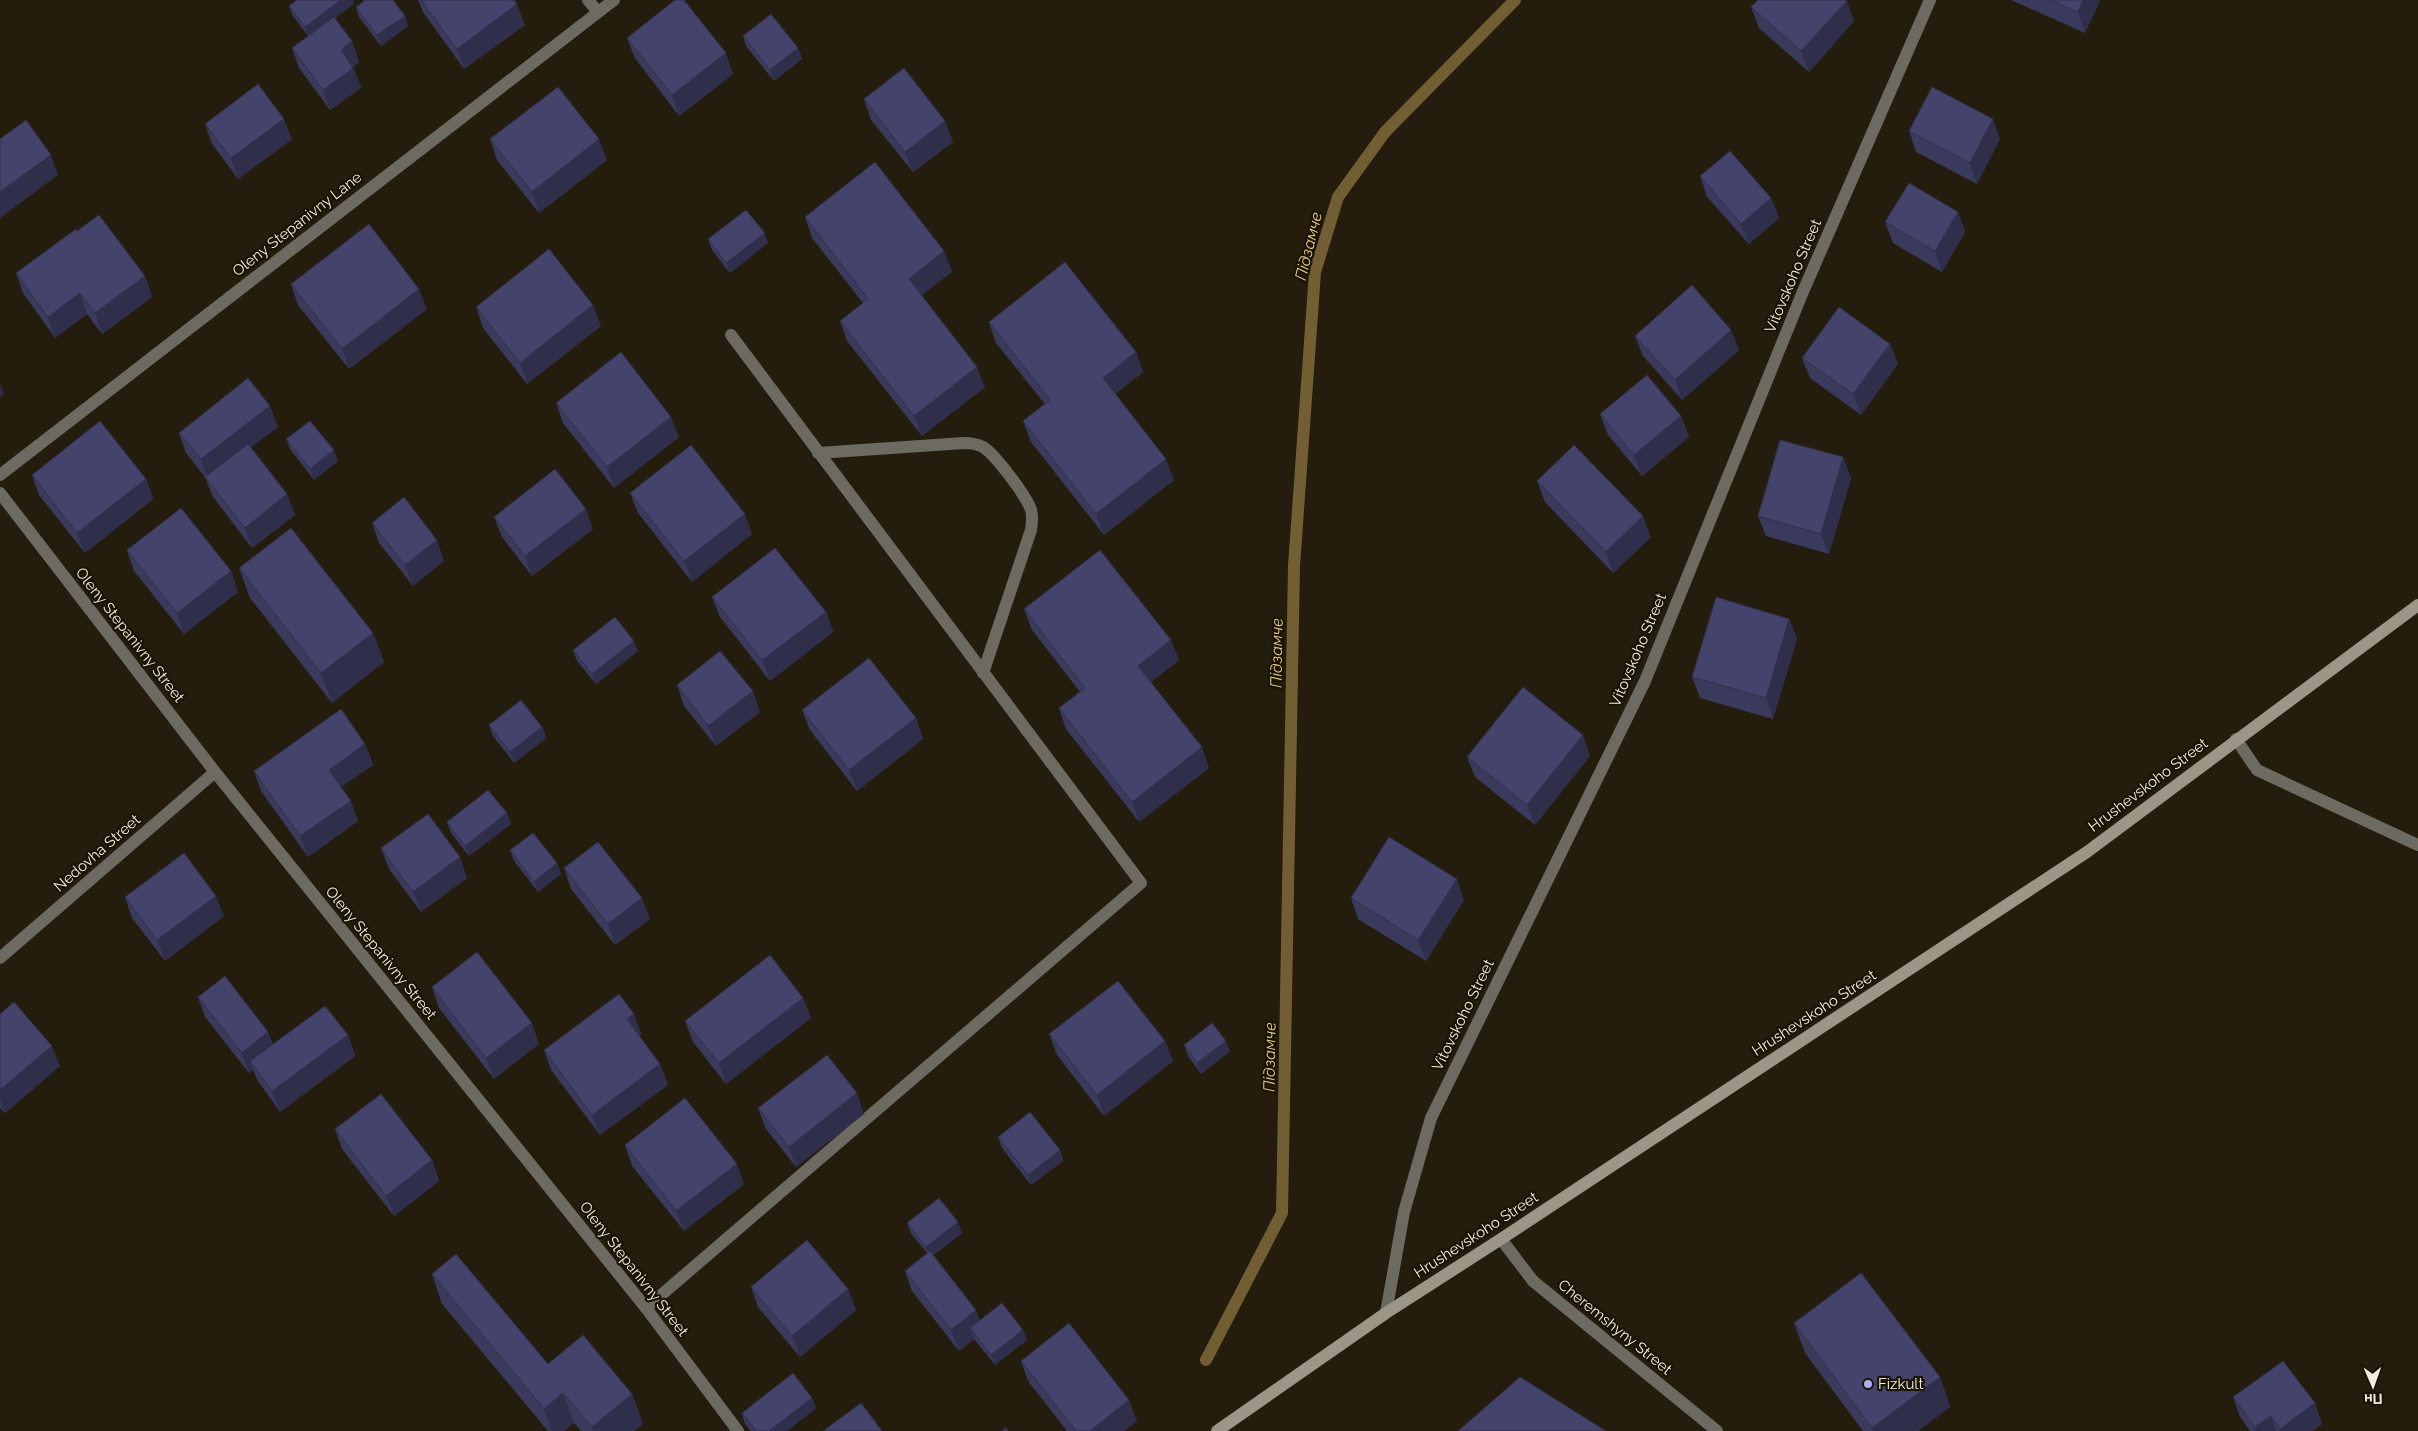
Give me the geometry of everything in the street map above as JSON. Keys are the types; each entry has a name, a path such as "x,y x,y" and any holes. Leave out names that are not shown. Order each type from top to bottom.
{"street":[{"path":"588,0 598,12"},
{"name":"Oleny Stepanivny Lane","path":"0,475 614,0"},
{"name":"Vitovskoho Street","path":"1386,1313 1404,1212 1431,1118 1645,681 1802,294 1930,0"},
{"path":"646,1308 1141,884 730,335"},
{"path":"818,453 964,443 975,444 985,448 1026,500 1032,520 1031,530 983,673"},
{"name":"Oleny Stepanivny Street","path":"0,494 215,772 646,1308 738,1431"},
{"name":"Hrushevskoho Street","path":"1225,1429 1386,1313 1502,1239 2087,852 2418,605"},
{"path":"2236,739 2257,770 2418,846"},
{"name":"Nedovha Street","path":"0,958 215,772"},
{"name":"Cheremshyny Street","path":"1502,1239 1533,1281 1717,1431"}],"building":[{"path":"297,0 341,0 305,27 289,6"},
{"path":"365,0 393,0 405,16 377,35 356,7"},
{"path":"421,0 514,0 517,4 457,49"},
{"path":"675,0 684,0 726,53 672,95 627,38"},
{"path":"1758,0 1847,1 1801,51 1751,7"},
{"path":"2050,0 2083,0 2078,12"},
{"path":"771,14 798,48 770,70 743,36"},
{"path":"334,17 352,41 341,50 353,68 323,90 292,48"},
{"path":"904,68 945,121 905,152 864,99"},
{"path":"258,84 284,119 231,158 205,124"},
{"path":"558,87 599,139 532,192 490,139"},
{"path":"1932,87 1993,119 1970,163 1909,131"},
{"path":"26,120 51,155 0,192 0,139"},
{"path":"1730,151 1771,198 1741,224 1700,176"},
{"path":"875,162 944,251 909,279 977,367 914,416 840,321 868,299 805,217"},
{"path":"1909,183 1958,212 1935,251 1885,222"},
{"path":"746,210 765,233 726,263 708,239"},
{"path":"99,215 145,276 95,313 80,293 48,317 16,273 76,229 77,231"},
{"path":"369,224 419,289 342,349 291,284"},
{"path":"549,249 593,305 520,363 476,307"},
{"path":"1065,262 1136,352 1103,378 1166,459 1096,514 1023,421 1050,400 989,322"},
{"path":"1692,285 1731,330 1675,380 1635,336"},
{"path":"1839,307 1890,344 1853,394 1802,358"},
{"path":"621,352 671,417 607,467 556,403"},
{"path":"1647,375 1681,416 1634,455 1600,414"},
{"path":"248,378 270,406 201,459 179,433"},
{"path":"100,421 146,479 77,533 32,475"},
{"path":"310,421 334,450 310,469 286,439"},
{"path":"1780,440 1843,457 1821,534 1758,516"},
{"path":"248,444 287,494 245,528 205,477"},
{"path":"691,445 745,514 684,561 630,493"},
{"path":"1574,445 1643,516 1606,552 1537,481"},
{"path":"555,469 586,509 525,556 494,517"},
{"path":"404,497 437,540 405,565 372,523"},
{"path":"181,508 231,571 177,613 127,550"},
{"path":"291,528 373,633 321,673 239,568"},
{"path":"775,548 826,612 762,660 712,597"},
{"path":"1100,550 1171,640 1138,666 1202,747 1132,802 1059,708 1085,688 1024,609"},
{"path":"1716,597 1789,619 1766,698 1692,677"},
{"path":"615,617 634,641 592,674 573,650"},
{"path":"720,651 753,691 708,726 677,685"},
{"path":"869,658 916,718 849,770 802,710"},
{"path":"1523,687 1583,735 1527,805 1467,757"},
{"path":"521,700 542,727 510,752 489,725"},
{"path":"341,709 365,744 329,770 351,801 300,836 254,771"},
{"path":"488,790 507,813 465,846 447,822"},
{"path":"428,814 460,857 413,892 381,848"},
{"path":"533,833 557,863 534,882 510,850"},
{"path":"1389,837 1457,879 1418,940 1351,898"},
{"path":"598,842 642,898 608,924 564,868"},
{"path":"184,853 216,896 157,940 125,897"},
{"path":"477,952 532,1023 486,1058 432,987"},
{"path":"770,955 803,998 719,1063 685,1021"},
{"path":"225,976 268,1032 242,1053 198,997"},
{"path":"1118,981 1165,1041 1097,1095 1049,1034"},
{"path":"619,994 634,1014 627,1019 660,1064 592,1115 544,1050"},
{"path":"14,1002 52,1046 0,1090 0,1014"},
{"path":"325,1006 348,1035 272,1091 250,1061"},
{"path":"1212,1023 1226,1041 1197,1063 1184,1045"},
{"path":"827,1055 857,1093 789,1147 758,1108"},
{"path":"381,1094 432,1160 386,1196 335,1129"},
{"path":"685,1098 737,1164 676,1211 625,1145"},
{"path":"1030,1112 1060,1150 1028,1175 998,1137"},
{"path":"939,1198 958,1222 926,1247 907,1223"},
{"path":"807,1240 848,1289 792,1336 751,1287"},
{"path":"930,1251 976,1310 951,1330 905,1271"},
{"path":"456,1254 548,1364 583,1335 632,1394 592,1427 563,1393 544,1409 432,1274"},
{"path":"1861,1273 1940,1377 1872,1428 1794,1323"},
{"path":"1002,1303 1023,1330 991,1355 970,1328"},
{"path":"1069,1323 1129,1400 1090,1431 1076,1431 1021,1361"},
{"path":"2283,1361 2315,1403 2280,1429 2271,1416 2255,1427 2233,1397"},
{"path":"793,1373 812,1398 769,1431 756,1431 742,1413"},
{"path":"1520,1377 1606,1431 1458,1431"},
{"path":"861,1403 882,1431 823,1431"}],"waterway":[{"name":"Підзамче","path":"1206,1360 1282,1213 1294,566 1315,272 1338,197 1385,132 1515,0"}],"place":[{"name":"Fizkult","path":"1868,1384"}]}
